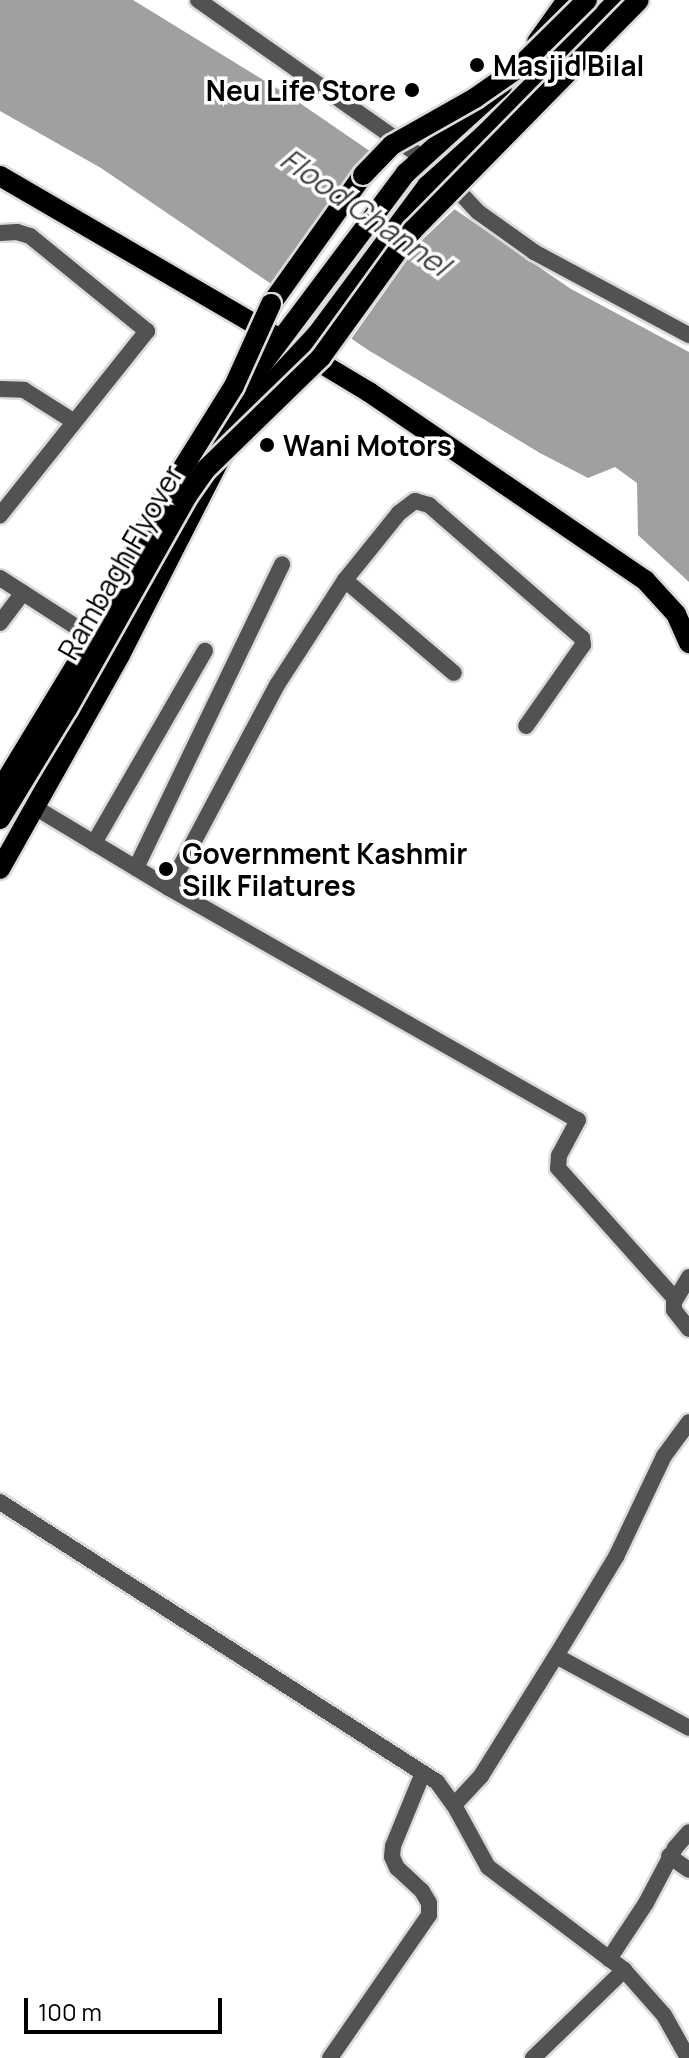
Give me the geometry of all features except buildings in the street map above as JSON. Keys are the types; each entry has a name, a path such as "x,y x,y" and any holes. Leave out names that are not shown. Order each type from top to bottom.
{"main road":[{"path":"0,808 98,641 150,543 258,370 406,173 499,90 567,0"},
{"name":"Rambagh Flyover","path":"0,790 93,637 159,506 231,391 271,304 363,175 392,145 475,98 518,68 587,0"},
{"path":"0,869 120,655 228,443 255,401 318,333 433,179 485,134 618,0"},
{"name":"Rambagh Flyover","path":"0,819 67,709 160,540 205,470 321,357 413,230 639,0"},
{"path":"0,176 369,392 645,580 676,614 689,643"}],"street":[{"path":"198,0 218,6 421,157"},
{"path":"433,179 534,252 689,335"},
{"path":"0,233 17,232 30,236 147,331 0,515"},
{"path":"0,389 24,390 73,421"},
{"path":"169,888 277,685 345,580 406,506 415,501 429,505 582,638 583,645 526,726"},
{"path":"136,868 282,564"},
{"path":"0,578 120,655"},
{"path":"345,580 454,673"},
{"path":"0,623 23,593"},
{"path":"94,843 205,651"},
{"path":"36,808 169,888 578,1120 559,1155 558,1168 675,1299"},
{"path":"689,1277 675,1299 674,1310 689,1329"},
{"path":"454,1805 481,1776 556,1656 616,1557 664,1456 689,1422"},
{"path":"0,1502 437,1782 454,1805 488,1867 624,1970 664,2015 688,2058"},
{"path":"556,1656 689,1727"},
{"path":"330,2058 429,1915 429,1903 422,1891 397,1868 392,1857 393,1846 423,1773"},
{"path":"609,1959 646,1903 669,1856 689,1832"},
{"path":"669,1856 689,1870"},
{"path":"533,2058 624,1970"}],"water":[{"name":"Flood Channel","path":"0,0 133,0 291,97 571,289 689,352 689,582 638,535 637,483 615,467 588,478 540,453 368,350 101,168 0,111"}],"pier":[{"path":"379,152 458,206 420,242 349,342 276,292"}],"place":[{"name":"Masjid Bilal","path":"477,65"},
{"name":"Neu Life Store","path":"412,90"},
{"name":"Wani Motors","path":"267,445"},
{"name":"Government Kashmir Silk Filatures","path":"166,869"}]}
